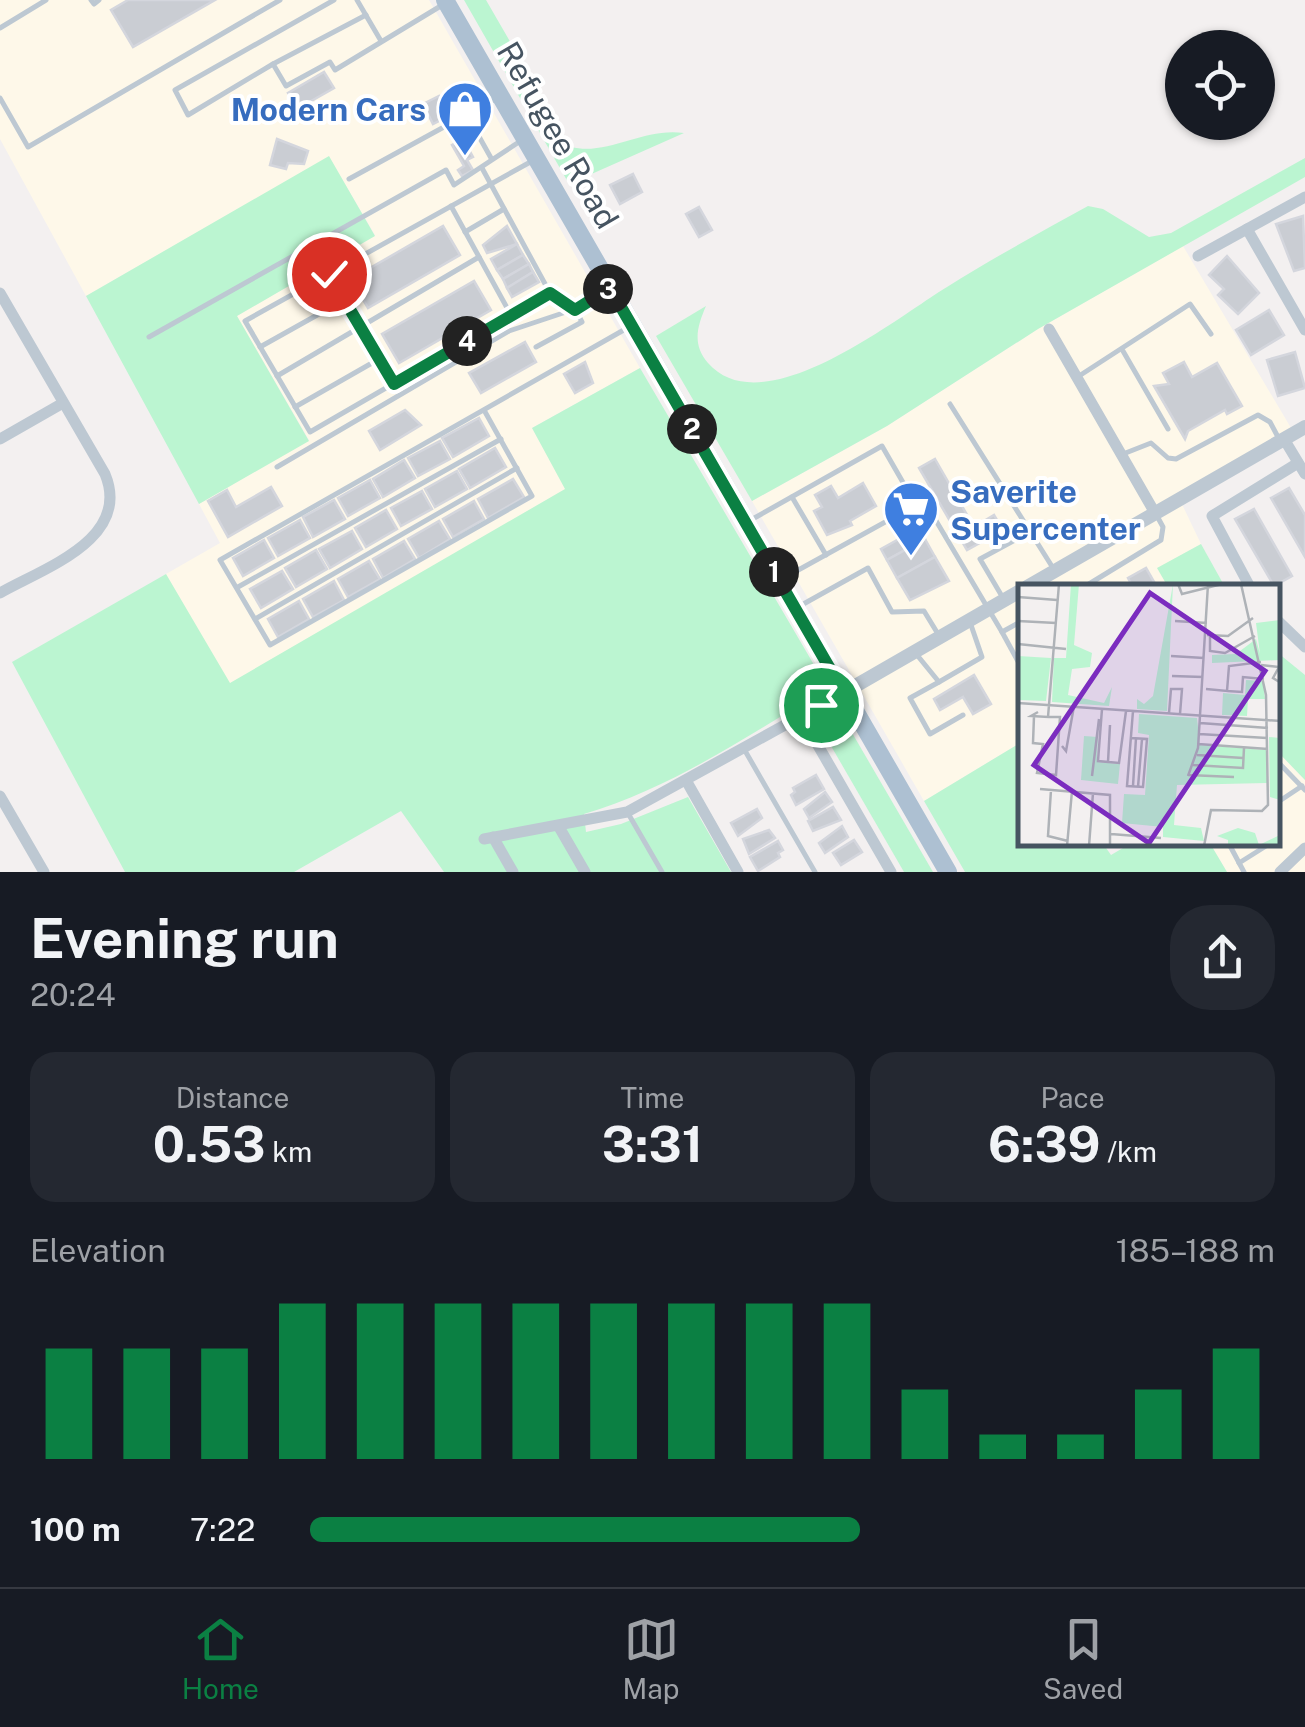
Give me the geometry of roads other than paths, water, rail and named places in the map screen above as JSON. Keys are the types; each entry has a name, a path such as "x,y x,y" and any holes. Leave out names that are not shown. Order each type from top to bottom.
{"main road":[{"name":"Refugee Road","path":"446,2 948,872"}],"street":[{"path":"1198,256 1305,197"},
{"path":"1247,229 1303,323"},
{"path":"0,294 107,480 110,511 94,537 0,594"},
{"path":"1049,329 1156,513"},
{"path":"0,439 63,403"},
{"path":"1032,584 1305,427"},
{"path":"1248,584 1212,516 1302,469 1282,440"},
{"path":"513,872 489,838 627,812 1018,592"},
{"path":"1280,623 1305,647"},
{"path":"801,716 891,872"},
{"path":"686,782 738,872"},
{"path":"0,796 44,872"},
{"path":"559,827 585,872"},
{"path":"1280,872 1305,848"}],"lane":[{"path":"0,28 46,0"},
{"path":"91,0 94,4 100,0"},
{"path":"0,98 28,147 280,0"},
{"path":"334,0 175,90 188,115 366,15"},
{"path":"357,0 381,41"},
{"path":"273,64 286,86 330,62 336,70 446,2"},
{"path":"452,90 490,158"},
{"path":"349,179 500,96"},
{"path":"525,138 480,164 550,293 575,310 582,322 536,346"},
{"path":"536,158 245,320 310,432 550,293"},
{"path":"148,337 446,170 454,185 482,168"},
{"path":"451,206 511,316"},
{"path":"465,232 504,209"},
{"path":"277,376 479,257"},
{"path":"329,274 394,384"},
{"path":"277,468 509,331 575,310 610,288"},
{"path":"260,347 344,300"},
{"path":"1077,378 1123,352 1190,304 1211,334"},
{"path":"484,410 532,496 270,645 220,560 632,325"},
{"path":"1123,352 1168,429"},
{"path":"296,407 379,359"},
{"path":"950,404 1054,571"},
{"path":"1122,455 1151,443 1168,458 1176,458 1258,415 1270,422 1282,440"},
{"path":"236,588 500,439"},
{"path":"746,523 882,446 916,504 932,514 1018,661"},
{"path":"255,619 517,468"},
{"path":"792,497 826,555"},
{"path":"779,581 916,504"},
{"path":"1089,584 1161,540 1164,527 1156,513"},
{"path":"1004,600 980,559 1030,532"},
{"path":"795,608 868,568 892,612 924,611 940,638"},
{"path":"962,715 930,734 910,698 982,657 970,620"},
{"path":"1002,632 1018,623"},
{"path":"915,652 939,682"},
{"path":"744,749 814,872"},
{"path":"1280,766 1303,788 1280,801"},
{"path":"627,812 662,872"},
{"path":"1231,847 1244,872"},
{"path":"1239,863 1264,847"}],"place":[{"name":"Modern Cars","path":"465,158"},
{"name":"Saverite Supercenter","path":"911,558"}]}
